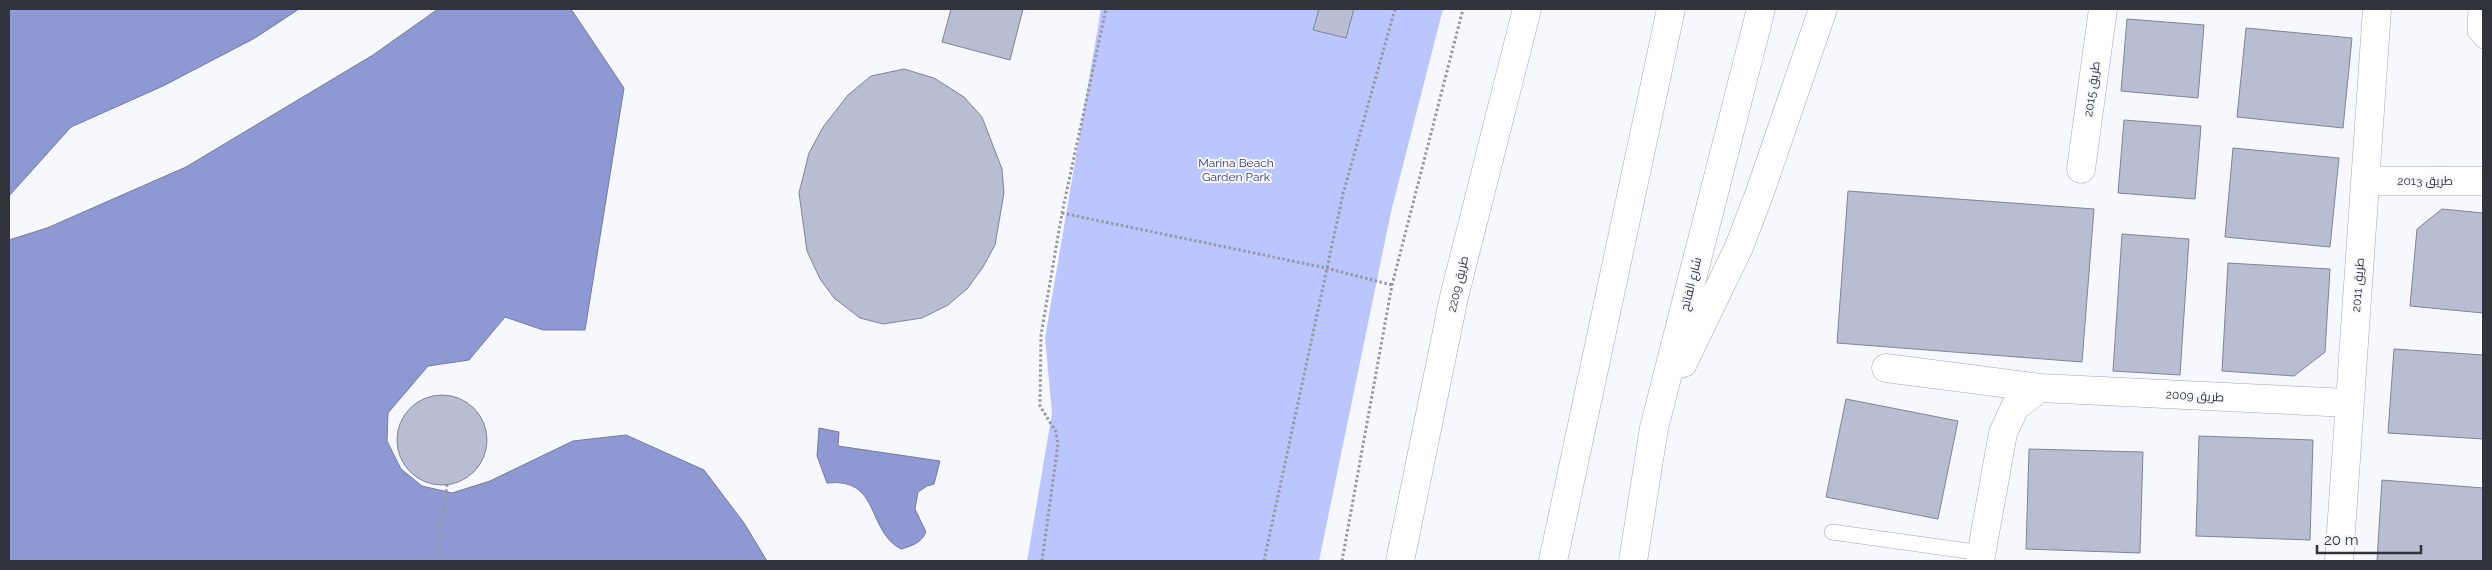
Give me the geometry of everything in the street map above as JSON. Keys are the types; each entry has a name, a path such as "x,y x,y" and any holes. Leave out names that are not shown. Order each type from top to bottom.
{"street":[{"name":"طريق 2209","path":"1400,561 1454,297 1528,9"},
{"path":"1553,561 1671,9"},
{"name":"شارع الفاتح","path":"1633,561 1654,428 1761,9"},
{"path":"1654,428 1739,246 1763,183 1823,9"},
{"name":"طريق 2015","path":"2081,169 2103,9"},
{"name":"طريق 2011","path":"2339,561 2377,9"},
{"name":"طريق 2013","path":"2366,181 2483,181"},
{"name":"طريق 2009","path":"1886,368 2040,388 2350,403"},
{"path":"1981,557 2003,434 2015,407 2040,388"}],"lane":[{"path":"2476,9 2475,32 2483,41"},
{"path":"1832,532 1981,557"}],"path":[{"path":"1042,561 1058,444 1056,432 1040,406 1041,335 1062,213 1106,9"},
{"path":"1264,561 1343,194 1395,9"},
{"path":"1342,561 1392,285 1463,9"},
{"path":"1062,213 1326,268 1392,285"},
{"path":"436,561 447,485"}],"green space":[{"name":"Marina Beach Garden Park","path":"1101,9 1443,9 1391,212 1319,561 1027,561 1052,413 1045,338"}],"shaded area":[{"path":"9,9 299,9 255,38 163,86 71,127 9,196"},
{"path":"438,9 571,9 624,88 585,330 543,330 505,317 469,360 428,366 388,413 387,441 401,469 422,486 452,493 490,481 573,441 626,435 704,470 744,523 767,561 9,561 9,240 47,228 186,167 373,55"},
{"path":"819,428 839,432 838,446 940,461 934,484 918,492 915,509 926,532 919,541 901,549 890,541 882,530 865,496 856,488 844,483 827,483 817,456"}],"building":[{"path":"951,9 1023,9 1010,60 942,42"},
{"path":"1319,9 1354,9 1346,38 1313,30"},
{"path":"2127,19 2204,25 2198,98 2121,91"},
{"path":"2246,28 2352,38 2343,128 2237,117"},
{"path":"904,69 934,78 964,97 982,117 1002,169 1004,193 995,245 983,267 967,289 948,305 922,318 883,324 860,318 834,298 820,279 807,251 799,193 809,153 823,127 848,95 871,76"},
{"path":"2124,120 2201,126 2195,199 2118,193"},
{"path":"2233,148 2339,158 2330,247 2225,237"},
{"path":"1848,191 2094,209 2082,362 1837,343"},
{"path":"2442,209 2483,213 2483,313 2410,306 2417,229"},
{"path":"2122,234 2189,239 2180,375 2113,371"},
{"path":"2228,263 2330,269 2325,352 2294,376 2222,371"},
{"path":"2394,349 2483,355 2483,439 2388,433"},
{"path":"442,395 459,399 474,408 483,423 487,440 483,457 474,472 459,481 442,485 425,481 410,472 401,457 397,440 401,423 410,408 425,399"},
{"path":"1846,399 1958,421 1938,519 1826,497"},
{"path":"2199,436 2313,440 2310,540 2196,536"},
{"path":"2029,449 2143,452 2140,553 2026,549"},
{"path":"2382,480 2483,488 2483,561 2377,561"}]}
